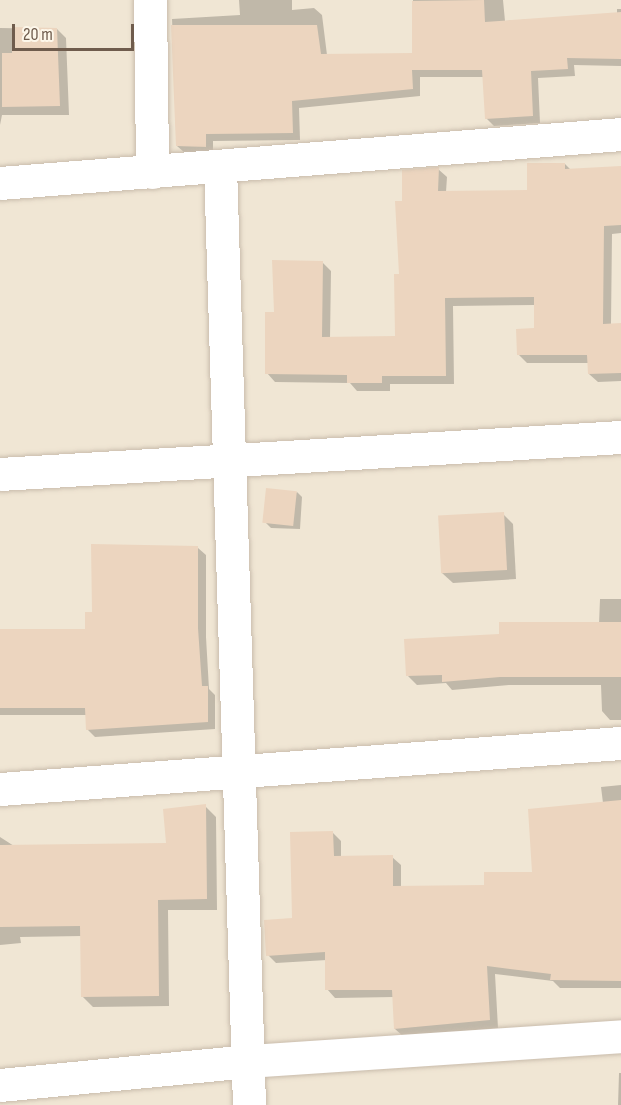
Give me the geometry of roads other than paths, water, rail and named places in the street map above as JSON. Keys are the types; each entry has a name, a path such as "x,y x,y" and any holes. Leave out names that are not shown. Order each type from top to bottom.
{"street":[{"path":"150,0 152,172"},
{"path":"0,183 621,134"},
{"path":"220,166 232,461 249,1105"},
{"path":"0,474 621,437"},
{"path":"0,789 621,743"},
{"path":"0,1085 248,1061 621,1036"}]}
